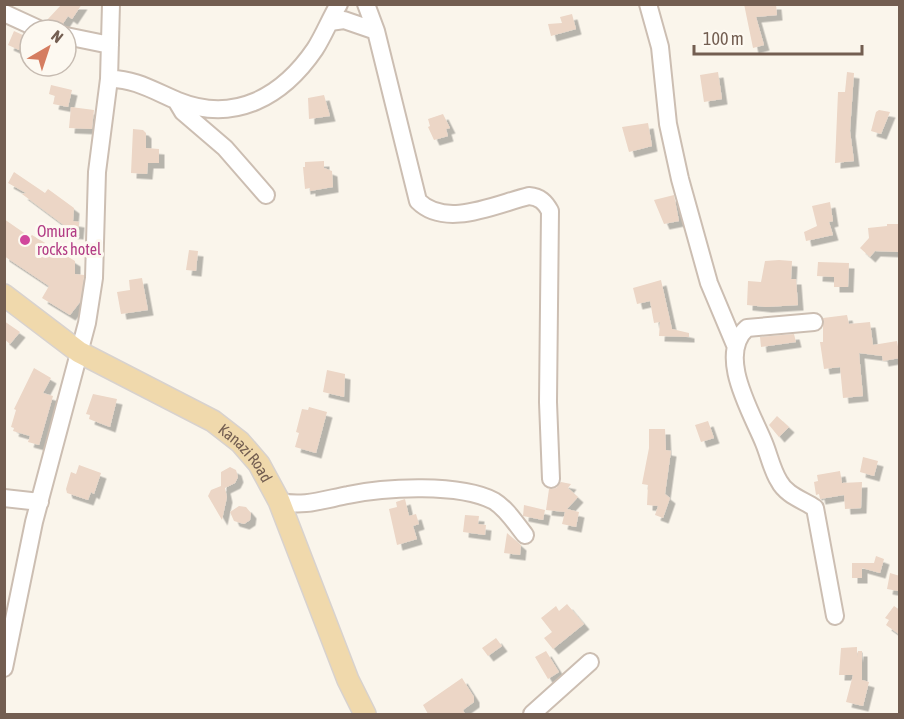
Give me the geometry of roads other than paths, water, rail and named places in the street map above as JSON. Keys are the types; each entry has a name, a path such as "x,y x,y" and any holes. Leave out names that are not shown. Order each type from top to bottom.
{"main road":[{"name":"Kanazi Road","path":"4,295 79,352 213,422 240,442 259,465 279,501 348,680 365,714"}],"street":[{"path":"4,668 40,502 79,352 94,278 97,172 109,79 111,4"},
{"path":"109,79 126,80 177,101 212,109 237,108 266,98 294,76 330,22 339,4"},
{"path":"366,4 376,31 418,201 435,214 446,214 472,211 529,196 546,203 550,211 548,402 551,479"},
{"path":"648,4 660,47 668,124 680,179 709,283 735,345 739,387 779,483 796,498 815,508 835,616"},
{"path":"4,13 18,19"},
{"path":"330,22 344,20 376,31"},
{"path":"78,38 110,45"},
{"path":"177,101 183,112 225,148 266,195"},
{"path":"735,345 743,331 752,326 814,322"},
{"path":"279,501 290,504 415,487 434,488 494,502 507,512 525,536"},
{"path":"4,498 40,502"},
{"path":"532,714 590,662"}],"place":[{"name":"Omura rocks hotel","path":"25,240"}]}
